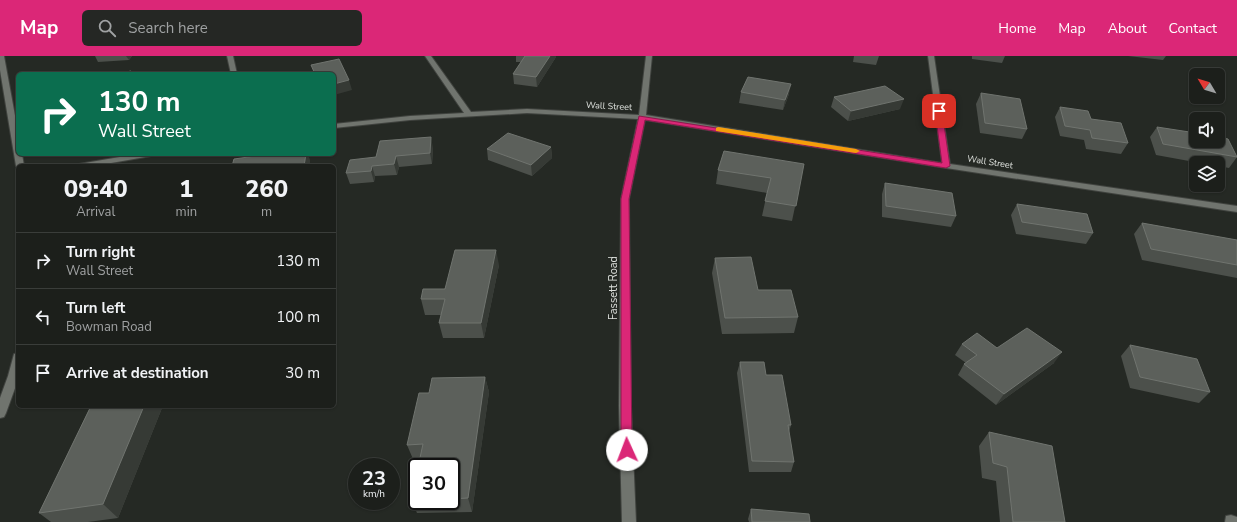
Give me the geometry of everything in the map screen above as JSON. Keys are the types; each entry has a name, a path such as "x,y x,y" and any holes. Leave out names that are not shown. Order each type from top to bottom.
{"street":[{"path":"1,56 16,142"},
{"path":"230,56 234,72"},
{"path":"428,56 469,114"},
{"name":"Fassett Road","path":"629,522 626,406 625,199 642,117 649,56"},
{"path":"931,56 946,166"},
{"name":"Wall Street","path":"336,126 410,118 527,112 642,117 946,166 1237,209"},
{"path":"91,164 139,156"},
{"path":"0,413 16,366"}],"building":[{"path":"525,56 550,56 536,77 513,74"},
{"path":"339,59 349,80 336,83 336,72 314,72 311,65"},
{"path":"748,77 791,84 785,100 741,92"},
{"path":"885,86 904,99 851,111 834,97"},
{"path":"981,93 1020,99 1027,129 985,123"},
{"path":"1060,107 1088,111 1091,119 1121,123 1128,143 1092,138 1090,130 1065,126"},
{"path":"1157,127 1189,132 1189,148 1225,148 1225,138 1228,139 1237,157 1163,144"},
{"path":"508,133 551,147 531,165 487,149"},
{"path":"431,137 430,153 396,156 394,164 372,166 371,171 346,173 350,160 376,157 380,141"},
{"path":"724,151 804,164 796,206 765,201 771,178 718,170"},
{"path":"256,156 306,156 304,164 233,164 234,159"},
{"path":"885,183 952,193 956,216 886,206"},
{"path":"1017,204 1087,214 1093,233 1022,222"},
{"path":"1142,223 1237,240 1237,265 1151,249"},
{"path":"455,250 496,250 481,323 439,323 445,299 421,299 423,289 445,289"},
{"path":"751,257 758,290 791,290 798,317 725,318 715,258"},
{"path":"1027,328 1062,352 1004,394 964,364 977,355 962,344 977,333 997,348"},
{"path":"1130,345 1197,359 1210,392 1140,377"},
{"path":"740,362 764,362 766,375 782,375 791,425 788,425 794,462 752,461"},
{"path":"485,377 468,498 460,498 460,458 420,458 423,444 407,445 419,393 429,393 432,378"},
{"path":"90,408 143,408 103,504 39,513"},
{"path":"989,432 1052,446 1065,522 1013,522 1007,467 993,463"},
{"path":"751,509 809,514 810,522 752,522"}],"slow traffic":[{"path":"718,129 856,151"}],"route":[{"path":"627,450 625,390 625,199 642,117 946,166 939,111"}]}
